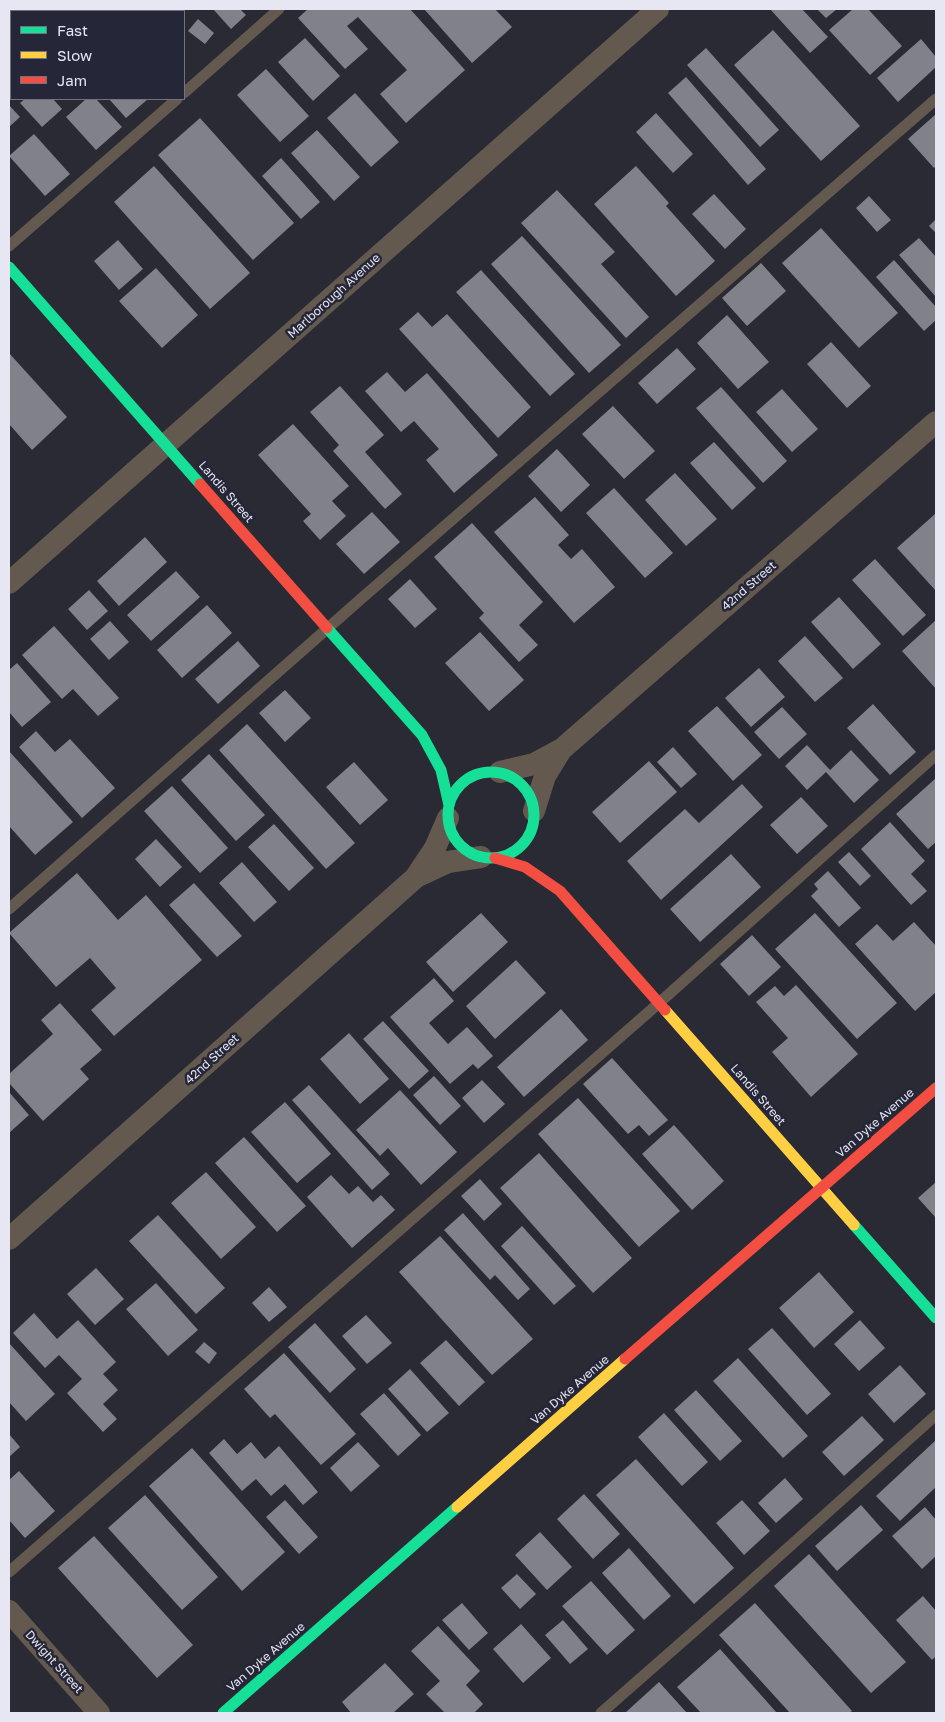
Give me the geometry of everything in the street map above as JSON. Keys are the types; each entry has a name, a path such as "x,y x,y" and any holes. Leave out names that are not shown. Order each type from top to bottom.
{"street":[{"name":"Marlborough Avenue","path":"9,583 658,9"},
{"name":"Landis Street","path":"9,267 422,735 441,770 448,812"},
{"name":"42nd Street","path":"494,772 534,764 562,750 936,422"},
{"name":"Landis Street","path":"422,735 447,752"},
{"name":"42nd Street","path":"534,818 545,776 562,750"},
{"path":"471,764 513,777 523,786 531,797 538,844"},
{"path":"494,772 474,774 462,782 453,792 448,812 451,832 458,843 469,852 488,857 508,855 520,847 528,837 534,818"},
{"name":"42nd Street","path":"9,1239 415,878 435,848 448,812"},
{"name":"Landis Street","path":"488,857 525,867 560,891 936,1318"},
{"name":"42nd Street","path":"415,878 448,862 488,857"},
{"name":"Landis Street","path":"549,868 560,891"},
{"name":"Van Dyke Avenue","path":"223,1713 936,1088"},
{"name":"Dwight Street","path":"9,1611 99,1713"}],"lane":[{"path":"185,92 279,9"},
{"path":"9,909 328,628 936,99"},
{"path":"9,246 176,100"},
{"path":"9,1572 659,1004 936,755"},
{"path":"601,1713 936,1415"}],"building":[{"path":"32,9 84,10 33,10"},
{"path":"97,9 132,10 98,10"},
{"path":"213,9 240,9 246,15 231,29"},
{"path":"308,9 410,9 465,70 406,123 380,94 407,70 358,17 347,26 368,49 345,69 298,18"},
{"path":"424,9 495,9 512,27 472,63"},
{"path":"770,9 802,9 828,37 810,53"},
{"path":"817,9 837,9 826,18"},
{"path":"853,9 868,9 902,46 870,75 829,30"},
{"path":"198,19 214,33 205,44 188,31"},
{"path":"10,24 10,54 9,52"},
{"path":"773,30 860,126 821,161 734,65"},
{"path":"305,38 340,76 313,101 278,62"},
{"path":"921,39 936,57 936,67 898,102 877,78"},
{"path":"706,48 779,130 760,147 687,65"},
{"path":"266,69 309,116 280,142 237,95"},
{"path":"686,77 766,169 748,185 668,93"},
{"path":"355,93 399,142 371,167 327,118"},
{"path":"24,100 54,100 62,109 42,127 20,103"},
{"path":"85,100 97,100 122,127 96,150 66,117"},
{"path":"110,100 147,100 126,118"},
{"path":"9,105 20,117 9,127"},
{"path":"656,113 693,154 673,173 636,132"},
{"path":"936,114 936,166 934,168 908,139"},
{"path":"200,118 294,223 253,260 158,155"},
{"path":"317,130 360,177 334,201 291,153"},
{"path":"34,134 70,174 45,196 9,156"},
{"path":"281,158 320,202 301,219 262,176"},
{"path":"154,166 250,273 210,309 114,202"},
{"path":"636,166 669,203 666,206 715,261 676,296 594,204"},
{"path":"557,190 615,252 601,264 649,317 626,338 521,223"},
{"path":"714,194 746,229 725,249 692,214"},
{"path":"869,196 891,220 877,232 856,208"},
{"path":"936,219 936,233 929,226"},
{"path":"821,228 898,313 859,348 782,263"},
{"path":"522,236 621,345 589,373 491,264"},
{"path":"919,238 936,257 936,297 899,255"},
{"path":"118,240 143,269 119,290 94,261"},
{"path":"894,260 936,307 936,320 924,331 876,277"},
{"path":"761,263 786,291 747,326 722,298"},
{"path":"156,268 198,315 162,348 119,301"},
{"path":"481,270 575,374 550,396 456,292"},
{"path":"418,312 432,327 447,314 531,407 498,438 399,329"},
{"path":"727,315 769,362 738,389 697,343"},
{"path":"831,342 871,386 847,408 807,364"},
{"path":"677,348 696,369 657,404 638,383"},
{"path":"9,353 67,417 32,450 9,424"},
{"path":"387,372 405,392 427,373 498,455 454,493 426,460 439,449 414,421 401,432 365,391"},
{"path":"340,386 384,435 365,452 402,494 385,509 333,451 339,445 310,412"},
{"path":"721,387 787,461 763,483 696,408"},
{"path":"782,389 818,429 792,452 756,412"},
{"path":"613,406 655,451 624,479 582,434"},
{"path":"293,424 349,486 332,501 346,516 320,540 303,521 311,514 258,455"},
{"path":"714,442 756,488 732,510 690,463"},
{"path":"557,449 590,485 561,512 528,476"},
{"path":"675,473 717,519 686,546 645,500"},
{"path":"614,488 673,553 645,578 586,513"},
{"path":"535,497 569,535 558,545 571,559 582,549 615,587 574,623 494,532"},
{"path":"372,512 400,542 364,574 336,544"},
{"path":"936,515 936,591 897,548"},
{"path":"472,523 543,602 519,625 538,645 519,662 479,618 484,613 434,557"},
{"path":"145,537 167,562 119,606 97,581"},
{"path":"875,559 926,615 903,636 852,580"},
{"path":"176,571 200,597 151,641 127,615"},
{"path":"410,579 437,609 415,628 388,599"},
{"path":"89,590 108,611 87,630 68,609"},
{"path":"839,597 881,644 853,669 811,622"},
{"path":"207,605 232,633 182,678 157,650"},
{"path":"936,620 936,689 902,651"},
{"path":"110,621 129,642 109,660 90,639"},
{"path":"54,626 119,698 98,716 73,689 62,699 22,655"},
{"path":"480,632 524,680 489,711 445,663"},
{"path":"805,636 843,678 815,702 778,661"},
{"path":"238,641 260,666 218,704 195,679"},
{"path":"17,663 51,702 22,727 9,712 9,670"},
{"path":"759,668 785,697 751,727 725,698"},
{"path":"285,690 311,718 285,742 259,713"},
{"path":"873,704 916,752 890,775 847,728"},
{"path":"717,706 762,755 733,781 688,731"},
{"path":"782,707 807,734 779,759 754,732"},
{"path":"247,724 355,843 326,869 219,750"},
{"path":"36,731 55,752 70,739 115,788 82,818 19,747"},
{"path":"807,745 830,770 851,750 879,780 854,803 826,772 807,790 785,766"},
{"path":"673,747 697,774 681,788 657,762"},
{"path":"9,751 73,822 35,855 9,826"},
{"path":"209,754 265,815 236,841 181,780"},
{"path":"649,761 677,792 620,843 592,812"},
{"path":"354,762 388,800 360,825 326,787"},
{"path":"936,778 936,842 928,849 896,814"},
{"path":"742,784 763,807 661,900 627,861 685,809 699,823"},
{"path":"172,786 228,848 200,873 144,811"},
{"path":"801,797 828,826 797,854 770,825"},
{"path":"890,822 925,861 911,874 927,891 911,905 861,849"},
{"path":"274,824 314,868 289,891 248,847"},
{"path":"156,839 182,867 160,887 135,859"},
{"path":"849,852 871,876 860,886 838,862"},
{"path":"731,854 761,887 700,942 670,909"},
{"path":"242,862 277,902 254,922 219,883"},
{"path":"828,871 861,908 839,927 811,896 818,889 814,884"},
{"path":"77,873 118,920 146,895 202,960 114,1036 91,1010 116,988 90,958 56,987 9,933"},
{"path":"194,883 242,936 217,957 169,905"},
{"path":"481,913 508,942 453,992 426,962"},
{"path":"815,913 897,1003 857,1039 775,949"},
{"path":"914,922 936,946 936,992 915,1011 855,944 877,924 893,941"},
{"path":"752,935 781,967 749,996 720,964"},
{"path":"516,960 546,993 495,1039 466,1006"},
{"path":"434,978 454,1001 429,1023 448,1044 467,1027 493,1056 478,1069 473,1064 450,1084 390,1017"},
{"path":"796,985 858,1054 811,1097 772,1052 788,1038 756,1002 775,986 784,996"},
{"path":"60,1003 102,1050 80,1069 89,1079 43,1121 9,1083 9,1074 53,1034 41,1020"},
{"path":"561,1009 588,1040 524,1097 497,1067"},
{"path":"383,1021 429,1071 409,1089 363,1039"},
{"path":"349,1033 389,1079 360,1104 320,1059"},
{"path":"612,1058 668,1120 649,1136 639,1125 628,1134 583,1084"},
{"path":"434,1076 461,1106 440,1125 413,1095"},
{"path":"482,1080 505,1104 484,1123 462,1098"},
{"path":"309,1085 390,1174 372,1190 292,1100"},
{"path":"400,1090 457,1152 421,1185 388,1148 380,1156 356,1130"},
{"path":"9,1092 29,1115 9,1133"},
{"path":"578,1098 680,1211 639,1247 538,1134"},
{"path":"285,1102 331,1154 297,1183 251,1132"},
{"path":"674,1125 724,1181 692,1210 642,1154"},
{"path":"244,1137 306,1206 277,1232 215,1163"},
{"path":"539,1153 632,1258 593,1293 500,1188"},
{"path":"206,1172 256,1227 221,1259 171,1203"},
{"path":"331,1175 349,1194 358,1186 373,1202 381,1195 395,1210 352,1248 307,1197"},
{"path":"480,1179 502,1204 484,1221 461,1196"},
{"path":"936,1182 936,1218 918,1198"},
{"path":"463,1213 530,1289 518,1300 495,1275 490,1280 444,1230"},
{"path":"158,1215 225,1288 196,1314 129,1241"},
{"path":"522,1226 576,1286 554,1305 501,1246"},
{"path":"440,1236 533,1339 492,1375 399,1272"},
{"path":"96,1268 124,1299 95,1325 67,1294"},
{"path":"819,1272 854,1312 814,1348 779,1308"},
{"path":"156,1283 198,1330 168,1356 126,1309"},
{"path":"269,1287 287,1307 269,1322 252,1303"},
{"path":"34,1313 57,1339 78,1320 116,1362 103,1374 118,1390 103,1404 117,1419 103,1432 67,1393 82,1379 59,1355 45,1368 13,1333"},
{"path":"366,1315 392,1343 367,1364 342,1336"},
{"path":"860,1320 885,1348 859,1371 834,1344"},
{"path":"315,1323 356,1369 330,1393 288,1347"},
{"path":"772,1328 831,1394 807,1415 748,1349"},
{"path":"446,1340 485,1382 459,1406 420,1363"},
{"path":"204,1342 217,1353 209,1364 195,1352"},
{"path":"9,1343 55,1394 26,1421 9,1402"},
{"path":"284,1353 356,1434 321,1465 275,1414 270,1418 244,1389"},
{"path":"738,1358 808,1436 783,1458 713,1381"},
{"path":"900,1365 926,1394 894,1423 868,1394"},
{"path":"410,1369 449,1413 427,1432 388,1389"},
{"path":"696,1390 742,1441 720,1461 674,1410"},
{"path":"384,1393 421,1435 398,1456 360,1414"},
{"path":"664,1413 708,1462 682,1486 638,1437"},
{"path":"862,1416 884,1440 844,1476 822,1452"},
{"path":"9,1434 20,1447 9,1457"},
{"path":"224,1439 237,1454 251,1442 265,1459 279,1446 318,1492 303,1505 285,1484 271,1496 256,1479 242,1491 209,1453"},
{"path":"936,1440 936,1487 900,1521 876,1496"},
{"path":"358,1442 380,1466 351,1492 330,1468"},
{"path":"192,1448 285,1552 242,1591 149,1486"},
{"path":"636,1459 734,1568 694,1604 596,1495"},
{"path":"19,1471 55,1511 25,1538 9,1520 9,1480"},
{"path":"785,1478 803,1499 776,1523 758,1503"},
{"path":"584,1494 620,1534 593,1559 557,1519"},
{"path":"145,1495 218,1577 182,1610 108,1528"},
{"path":"285,1500 318,1537 299,1554 266,1517"},
{"path":"742,1500 770,1531 744,1555 716,1523"},
{"path":"861,1505 883,1530 837,1571 815,1546"},
{"path":"925,1507 936,1520 936,1556 922,1569 892,1536"},
{"path":"540,1532 572,1567 547,1590 515,1555"},
{"path":"94,1536 193,1645 157,1678 58,1568"},
{"path":"629,1548 671,1596 644,1620 602,1573"},
{"path":"809,1554 906,1662 871,1693 774,1586"},
{"path":"517,1574 536,1594 520,1609 501,1588"},
{"path":"591,1581 635,1630 607,1655 562,1606"},
{"path":"923,1596 936,1611 936,1656 932,1660 896,1620"},
{"path":"462,1603 488,1633 469,1650 442,1620"},
{"path":"755,1603 852,1711 849,1713 790,1713 719,1635"},
{"path":"563,1620 588,1649 570,1664 545,1635"},
{"path":"521,1624 551,1658 523,1683 493,1649"},
{"path":"438,1626 480,1671 466,1685 483,1704 474,1713 445,1713 426,1694 440,1681 411,1651"},
{"path":"720,1649 777,1713 701,1713 677,1687"},
{"path":"385,1663 414,1694 393,1713 351,1713 342,1702"},
{"path":"659,1682 687,1713 625,1713"}],"traffic: fast":[{"path":"9,267 200,484"},
{"path":"327,628 422,735 441,770 449,805"},
{"path":"491,772 508,775 527,791 531,798 534,815 531,832 515,851 508,855 491,858 474,855 455,839 451,832 448,815 451,798 467,779 474,775 491,772"},
{"path":"854,1225 936,1318"},
{"path":"223,1713 457,1507"}],"traffic: slow":[{"path":"665,1010 854,1225"},
{"path":"457,1507 625,1359"}],"traffic: jam":[{"path":"200,484 327,628"},
{"path":"495,858 525,867 560,891 665,1010"},
{"path":"625,1359 936,1088"}]}
